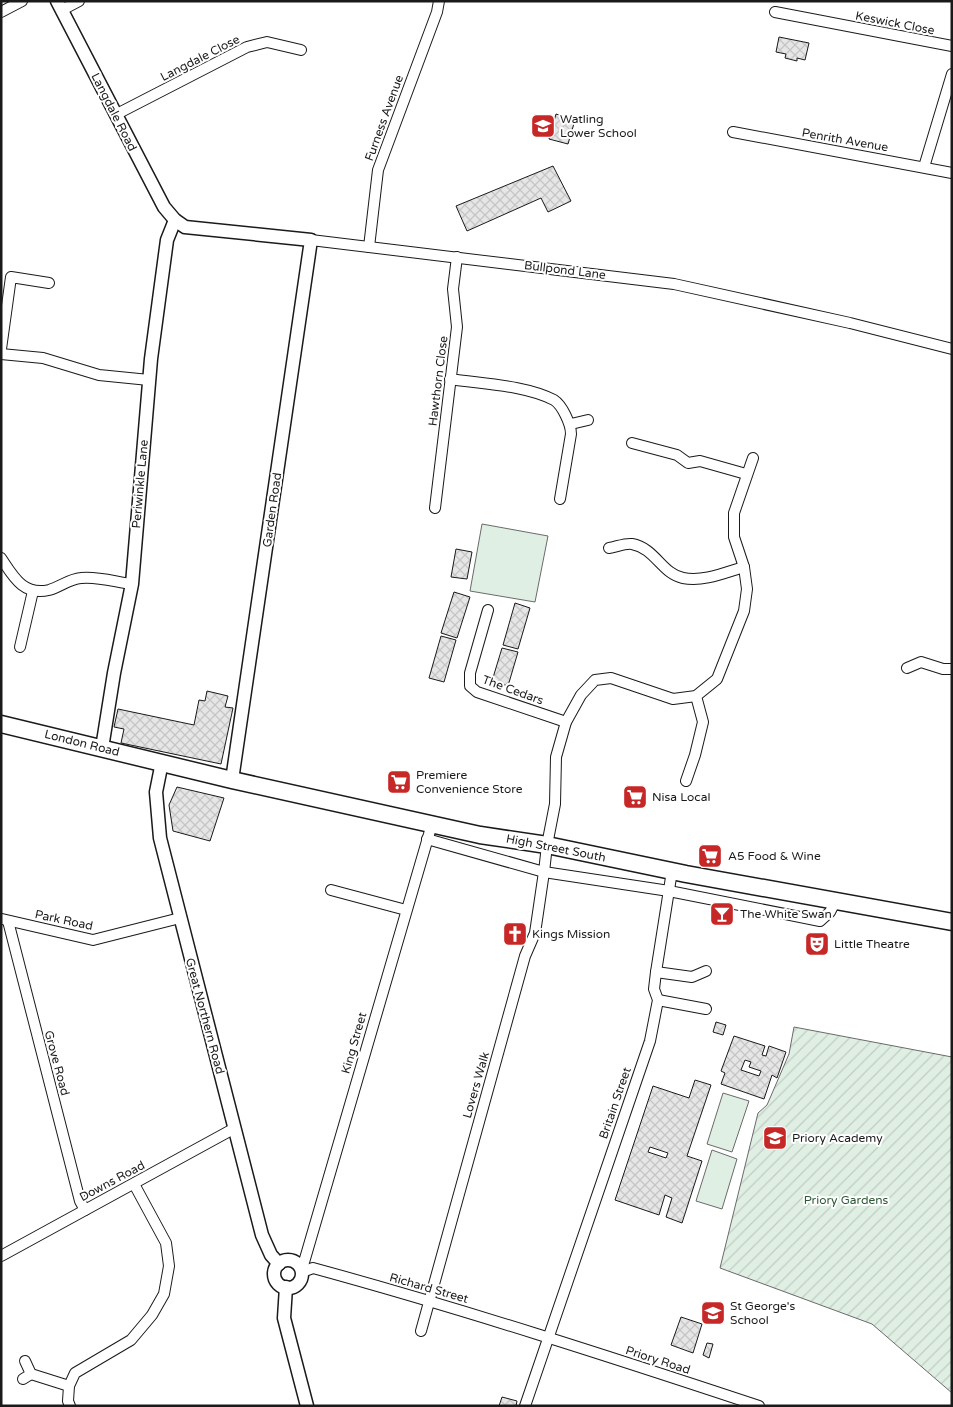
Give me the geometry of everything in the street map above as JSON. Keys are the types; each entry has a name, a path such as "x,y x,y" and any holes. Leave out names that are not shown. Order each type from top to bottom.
{"main road":[{"name":"London Road","path":"1,724 162,762"},
{"name":"High Street South","path":"162,762 429,832 480,835 546,845 834,902 951,920"}],"street":[{"path":"1,12 22,1"},
{"path":"60,6 79,1"},
{"name":"Furness Avenue","path":"369,247 378,170 437,12 438,1"},
{"name":"Langdale Road","path":"60,6 115,116 164,207 175,220"},
{"name":"Keswick Close","path":"775,12 952,46"},
{"name":"Langdale Close","path":"115,116 247,47 267,42 300,50"},
{"path":"924,167 952,74"},
{"name":"Penrith Avenue","path":"733,132 952,173"},
{"name":"Bullpond Lane","path":"175,220 186,227 457,257 674,284 850,323 952,349"},
{"name":"Periwinkle Lane","path":"102,748 114,673 132,584 149,380 167,242 175,220"},
{"name":"Garden Road","path":"232,780 310,240"},
{"name":"Hawthorn Close","path":"435,508 457,327 453,289 457,257"},
{"path":"1,349 11,277 49,283"},
{"path":"1,354 43,358 99,375 149,380"},
{"path":"450,379 525,390 556,401 571,424 560,499"},
{"path":"571,424 588,420"},
{"path":"632,443 677,455 688,462 700,461 746,474"},
{"path":"686,781 703,722 696,696 718,678 744,611 747,589 744,567 734,537 734,512 753,458"},
{"path":"609,548 631,544 647,549 664,568 681,578 700,579 744,567"},
{"path":"1,558 17,582 32,591 49,590 72,580 84,578 132,584"},
{"path":"20,648 32,591"},
{"name":"The Cedars","path":"488,610 470,673 470,686 477,692 566,722"},
{"path":"907,668 921,662 943,669 952,669"},
{"name":"Lovers Walk","path":"421,1331 525,956 535,933 546,845 555,804 556,757 566,722 581,695 595,680 611,678 673,698 696,696"},
{"name":"Great Northern Road","path":"162,762 156,792 160,838 262,1235 271,1255 279,1264 275,1271 276,1279 281,1285 286,1287 284,1318 306,1406"},
{"path":"429,832 544,872 669,891 820,921 830,912 834,902"},
{"name":"King Street","path":"302,1271 429,832"},
{"name":"Britain Street","path":"525,1406 650,1041 658,1000 654,989 656,972 672,871"},
{"path":"331,890 406,910"},
{"name":"Park Road","path":"4,920 93,940 180,918"},
{"name":"Grove Road","path":"4,920 80,1201 85,1210"},
{"path":"656,972 692,977 706,971"},
{"path":"658,1000 706,1009"},
{"name":"Downs Road","path":"1,1256 234,1128"},
{"path":"70,1406 68,1401 69,1386 75,1373 131,1340 152,1315 164,1294 169,1266 166,1243 134,1184"},
{"path":"279,1264 282,1261 292,1260 299,1265 302,1271 297,1284 286,1287"},
{"name":"Richard Street","path":"302,1271 313,1268 550,1337"},
{"name":"Priory Road","path":"550,1337 758,1406"},
{"path":"25,1361 27,1376 69,1386"}],"green space":[{"path":"482,524 548,536 535,602 470,591"},
{"name":"Priory Gardens","path":"794,1027 952,1057 952,1393 872,1324 720,1268 758,1113 767,1105 789,1054"},
{"path":"723,1093 749,1101 732,1152 707,1144"},
{"path":"712,1150 737,1159 722,1209 696,1201"}],"building":[{"path":"779,37 809,43 805,60 797,58 797,61 785,58 786,54 776,52"},
{"path":"556,114 575,120 568,144 549,139"},
{"path":"553,166 571,201 548,212 541,198 467,231 456,206"},
{"path":"456,549 472,552 467,579 451,577"},
{"path":"454,592 470,597 457,638 441,633"},
{"path":"515,603 530,608 518,649 503,645"},
{"path":"441,636 456,640 444,682 429,678"},
{"path":"502,648 518,652 508,686 492,681"},
{"path":"207,691 228,696 225,707 233,708 221,764 121,743 124,729 114,727 118,709 194,725 199,700 205,701"},
{"path":"177,787 224,798 210,841 173,831 169,805"},
{"path":"716,1022 726,1025 723,1035 713,1032"},
{"path":"734,1036 765,1046 762,1055 766,1056 769,1046 786,1052 777,1078 772,1075 764,1099 721,1084 725,1073 721,1071","holes":["745,1060 751,1062 749,1067 761,1071 759,1076 741,1070"]},
{"path":"695,1080 711,1085 687,1156 702,1161 682,1223 666,1217 672,1198 665,1195 659,1215 615,1200 653,1086 689,1098","holes":["650,1147 668,1153 666,1158 648,1152"]},
{"path":"681,1317 702,1324 693,1353 671,1345"},
{"path":"707,1343 713,1344 709,1358 703,1355"},
{"path":"502,1397 517,1401 516,1406 499,1406"}],"place":[{"name":"Watling Lower School","path":"543,126"},
{"name":"Premiere Convenience Store","path":"399,782"},
{"name":"Nisa Local","path":"635,797"},
{"name":"A5 Food & Wine","path":"710,856"},
{"name":"The White Swan","path":"722,914"},
{"name":"Kings Mission","path":"515,934"},
{"name":"Little Theatre","path":"817,944"},
{"name":"Priory Academy","path":"775,1138"},
{"name":"St George's School","path":"713,1313"}]}
